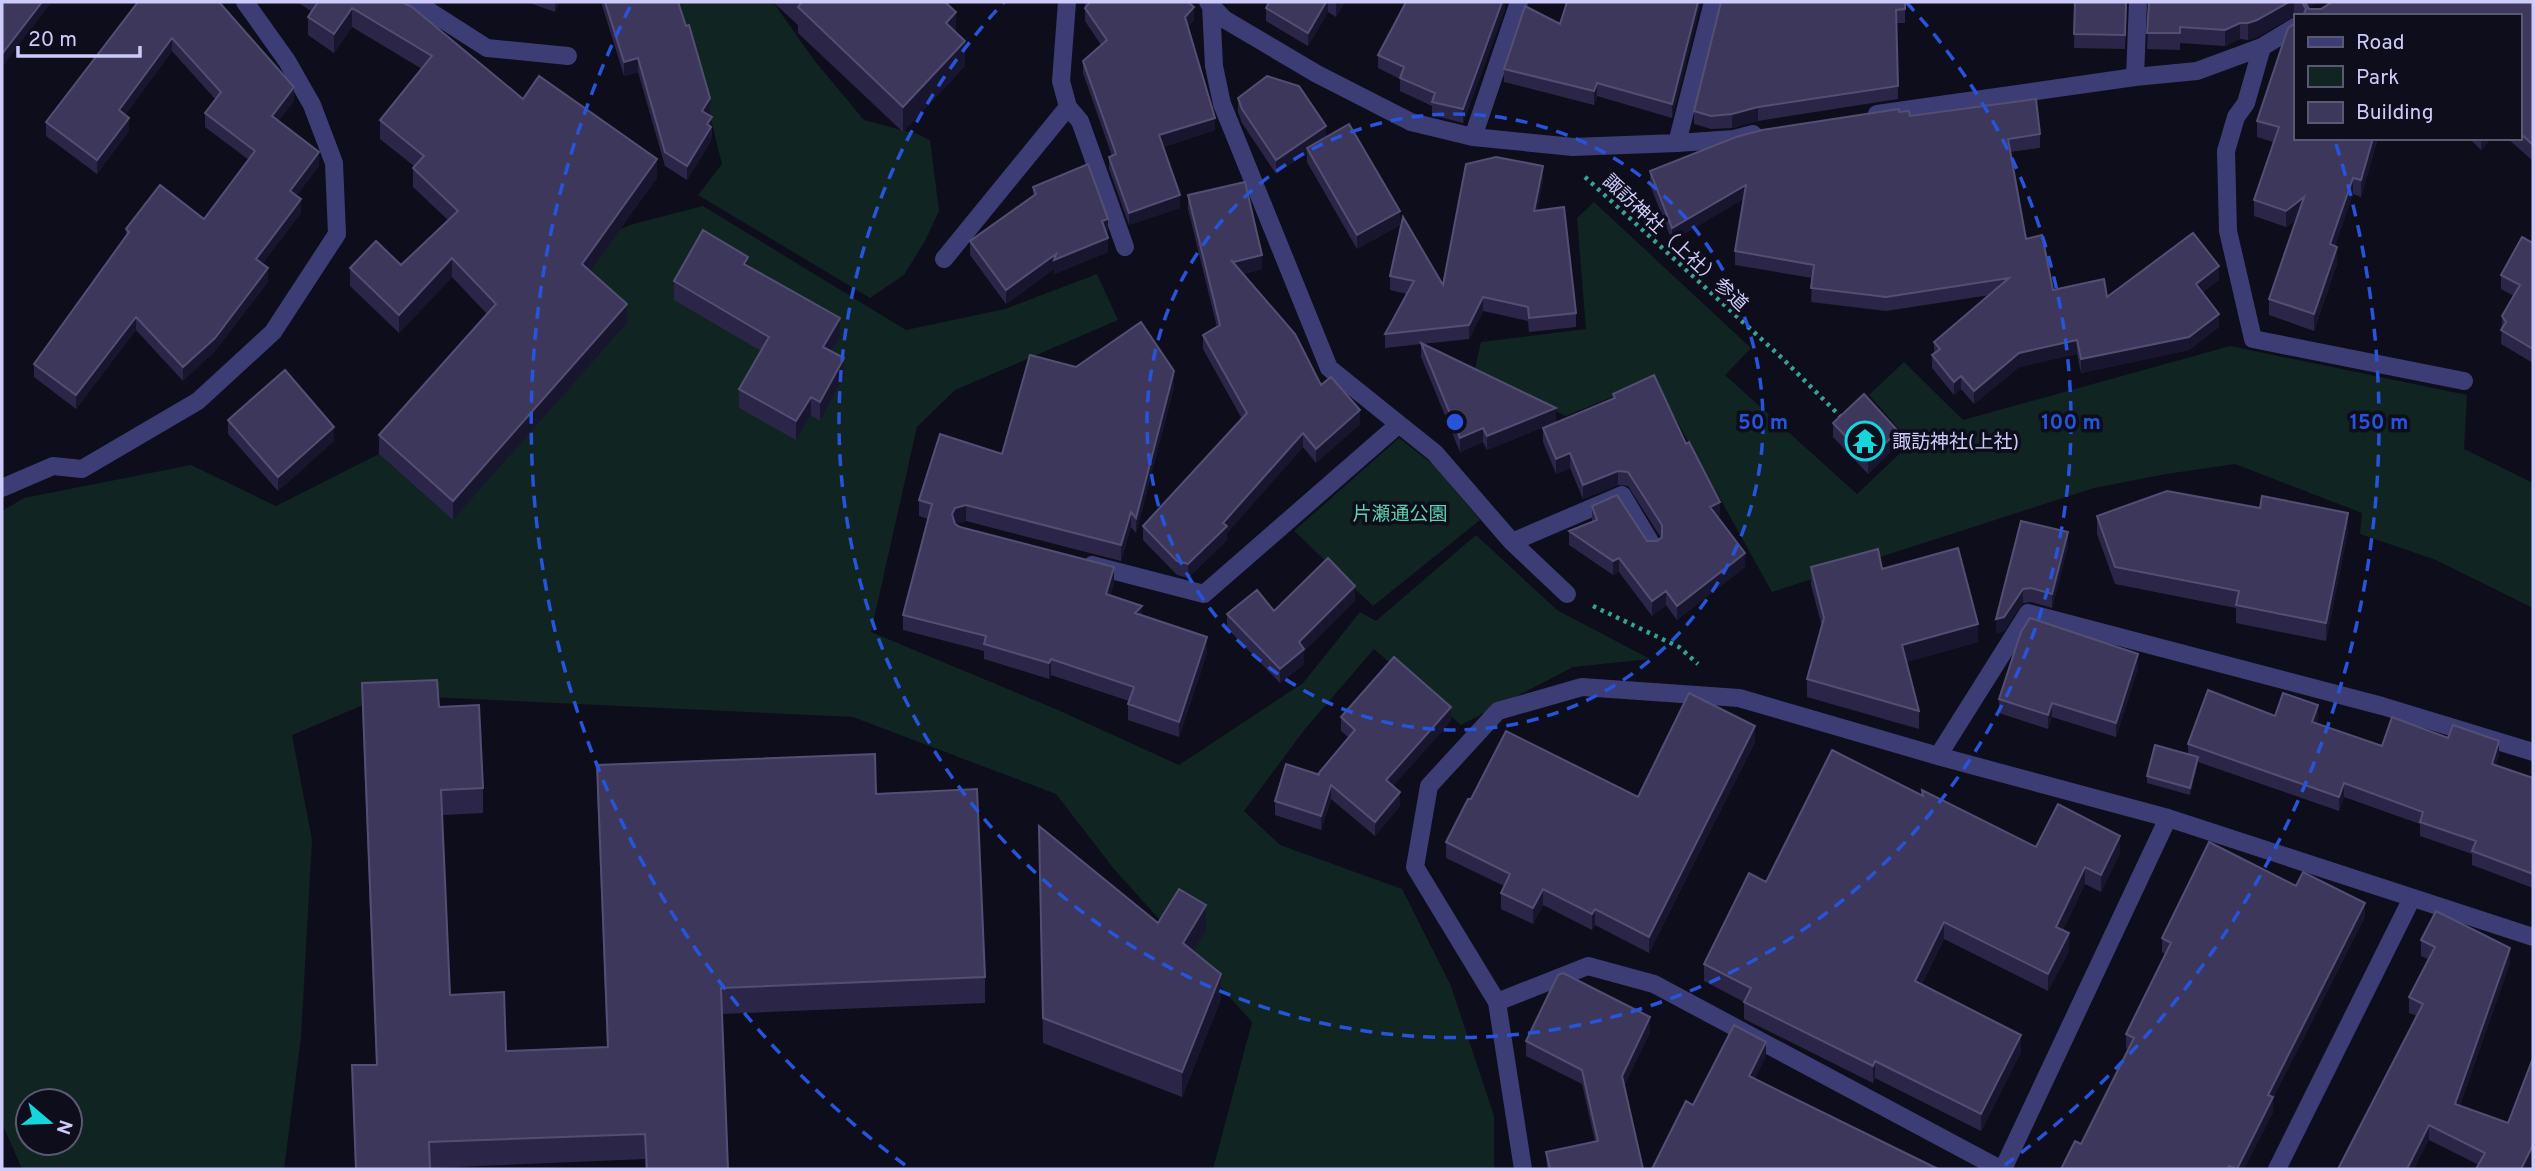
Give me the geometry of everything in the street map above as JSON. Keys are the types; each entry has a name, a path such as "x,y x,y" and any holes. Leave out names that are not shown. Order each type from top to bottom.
{"street":[{"path":"415,2 487,48 568,56"},
{"path":"1067,2 1061,81 1068,107 1080,121 1125,247"},
{"path":"1473,136 1519,2"},
{"path":"1677,143 1713,2"},
{"path":"2136,77 2138,2"},
{"path":"1210,3 1224,19 1247,33 1317,74 1411,122 1473,136 1551,146 1734,139 1773,130"},
{"path":"1210,3 1214,66 1222,104 1329,368 1435,453 1512,542 1567,594"},
{"path":"2,488 53,466 82,469 198,401 273,332 337,234 334,163 312,105 249,4"},
{"path":"1855,118 2136,77 2197,71 2262,47 2294,28"},
{"path":"2262,47 2246,103 2236,117 2226,151 2228,231 2253,340 2464,381"},
{"path":"944,258 1068,107"},
{"path":"1070,559 1204,594 1399,424"},
{"path":"1512,542 1622,495 1651,545"},
{"path":"1938,756 2028,613 2382,706 2533,752"},
{"path":"1523,1169 1497,1002 1415,867 1429,786 1498,711 1582,687 1739,698 1938,756 2168,818 2533,937"},
{"path":"1497,1002 1588,966 1654,984 2002,1169 2168,818"},
{"path":"2277,1169 2412,898"}],"path":[{"name":"諏訪神社（上社）参道","path":"1551,146 1782,358 1843,419"},
{"path":"1567,594 1679,647 1699,664"}],"green space":[{"path":"678,2 773,2 814,60 864,120 930,140 939,211 925,241 904,275 870,298 698,195 722,164 688,28"},
{"path":"1594,202 1751,348 1725,375 1857,494 1911,443 1869,395 1904,362 1963,420 2230,346 2467,395 2464,449 2533,483 2533,608 2436,560 2360,534 2362,513 2235,464 2094,488 1772,592 1654,380 1566,416 1474,373 1481,342 1586,329 1577,218"},
{"path":"703,206 906,330 1005,309 1097,274 1118,320 955,390 917,427 871,632 1058,710 1179,765 1303,683 1360,612 1376,621 1476,535 1557,610 1650,659 1573,667 1461,725 1374,649 1305,729 1244,811 1280,845 1402,889 1451,986 1494,1116 1494,1169 1213,1169 1252,1022 1114,869 1056,794 853,717 387,695 292,735 312,840 301,1037 284,1169 22,1169 17,1157 84,1157 84,1087 14,1087 14,1151 2,1123 2,511 24,498 191,465 276,506 379,454 453,519 554,254 633,224"},
{"name":"片瀬通公園","path":"1399,438 1434,465 1480,520 1373,606 1294,531"}],"building":[{"path":"2,2 42,2 2,54"},
{"path":"138,2 219,2 294,87 272,116 319,152 290,191 301,199 256,259 268,268 215,338 183,367 136,317 76,395 34,364 129,232 126,229 160,185 204,219 255,151 205,113 221,92 172,38 119,110 129,118 97,160 46,122"},
{"path":"318,2 402,2 412,7 523,99 539,76 657,159 582,264 627,304 453,501 379,435 496,304 452,258 399,315 350,268 376,241 401,265 458,211 413,168 424,156 380,120 432,56 352,8 334,34 308,17"},
{"path":"605,2 678,2 686,26 689,25 710,98 702,111 712,117 707,124 711,127 687,166 665,152 638,58 624,62"},
{"path":"800,2 945,2 956,12 946,23 965,41 903,107 798,7"},
{"path":"1090,2 1188,2 1194,7 1185,17 1215,118 1159,135 1180,195 1129,213 1109,157 1116,154 1083,61 1107,40 1085,8"},
{"path":"1269,2 1326,2 1308,33 1266,8"},
{"path":"1406,2 1502,2 1463,109 1432,102 1435,93 1400,78 1404,67 1378,55"},
{"path":"1567,2 1698,2 1672,104 1597,83 1594,91 1504,69 1525,6 1560,24"},
{"path":"1721,2 1905,2 1905,9 1896,10 1898,86 1758,107 1732,114 1711,116 1694,111"},
{"path":"2075,2 2126,2 2125,35 2074,34"},
{"path":"2149,2 2289,2 2257,20 2240,23 2225,30 2180,27 2180,33 2147,33"},
{"path":"2302,2 2305,2 2309,9 2321,9 2332,2 2533,2 2533,145 2521,134 2521,14 2304,14 2306,9"},
{"path":"2294,24 2294,140 2372,140 2361,180 2353,178 2330,244 2337,247 2314,314 2269,299 2304,197 2286,211 2254,200 2279,127 2257,121 2288,28"},
{"path":"1267,76 1299,86 1326,126 1276,160 1242,109 1238,98"},
{"path":"2036,99 2040,134 2008,139 2026,239 2042,235 2053,290 2104,279 2107,297 2193,233 2219,266 2196,284 2219,314 2189,337 2081,359 2077,340 2019,353 1974,391 1961,376 1954,382 1932,355 1940,349 1934,342 2009,278 1886,297 1811,288 1814,265 1735,251 1746,185 1672,228 1650,171 1736,137 1762,130 1899,109 1899,112 1909,111 1910,116"},
{"path":"1349,124 1400,211 1357,235 1307,148"},
{"path":"1496,157 1543,166 1534,211 1564,207 1576,313 1529,318 1528,307 1483,297 1469,325 1385,334 1414,281 1390,276 1403,217 1443,285 1466,164"},
{"path":"1088,164 1108,219 1102,221 1108,238 1054,260 1056,254 1006,290 970,241 1036,194 1033,187"},
{"path":"1245,182 1262,255 1234,262 1231,260 1295,334 1321,385 1331,377 1360,410 1316,449 1303,433 1223,523 1227,526 1188,564 1177,561 1143,526 1247,413 1203,335 1220,325 1188,195"},
{"path":"703,230 748,257 744,264 840,318 823,347 844,358 820,402 811,397 796,421 739,389 769,337 674,281"},
{"path":"2522,237 2533,243 2533,349 2501,330 2506,322 2502,316 2520,285 2501,275"},
{"path":"1141,322 1174,371 1136,518 1131,512 1121,545 966,505 955,508 952,514 955,524 960,527 1114,567 1106,594 1142,606 1135,613 1207,637 1179,722 1128,704 1134,687 1051,659 1049,663 984,644 986,636 903,615 932,504 919,500 940,434 1002,454 1030,355 1076,367"},
{"path":"1421,343 1556,408 1487,436 1483,428 1460,438"},
{"path":"285,370 334,427 278,477 228,420"},
{"path":"1654,375 1686,444 1689,442 1720,502 1710,507 1745,553 1677,606 1666,591 1652,601 1619,558 1613,561 1569,531 1597,520 1592,506 1617,495 1647,541 1657,541 1662,537 1662,525 1628,472 1618,471 1583,485 1570,453 1556,459 1543,428 1615,398 1613,394"},
{"name":"諏訪神社(上社)","path":"1864,394 1898,431 1868,460 1833,423"},
{"path":"2167,491 2260,508 2262,496 2348,513 2326,623 2236,605 2239,591 2115,567 2097,516"},
{"path":"2021,521 2068,532 2052,594 2031,588 2023,589 2004,617 1996,619"},
{"path":"1958,548 1978,624 1902,645 1919,711 1807,679 1824,618 1811,567 1878,549 1882,569"},
{"path":"1328,558 1355,586 1299,642 1304,649 1280,669 1227,614 1257,590 1274,611"},
{"path":"2030,618 2138,654 2116,723 2052,703 2048,715 1999,699 2021,632"},
{"path":"1394,657 1451,707 1386,780 1400,792 1375,822 1331,785 1321,816 1275,801 1286,764 1320,775 1318,774 1355,730 1341,717"},
{"path":"437,680 439,707 479,705 483,788 441,790 450,995 504,992 506,1051 608,1047 597,765 875,754 876,794 977,789 985,977 721,988 728,1169 647,1169 645,1134 429,1142 430,1169 356,1169 352,1065 377,1065 362,683"},
{"path":"2208,690 2275,716 2283,693 2318,705 2312,722 2382,746 2392,717 2448,738 2453,725 2499,741 2492,764 2533,778 2533,874 2472,851 2476,841 2420,822 2423,812 2344,783 2339,797 2188,744"},
{"path":"1689,693 1755,726 1649,937 1595,909 1592,914 1543,889 1533,908 1501,893 1510,874 1446,842 1506,731 1638,797"},
{"path":"2155,745 2198,757 2190,788 2147,776"},
{"path":"1832,750 1923,796 1922,790 2036,847 2058,804 2120,836 2101,875 2085,867 2056,927 2069,933 2048,974 1944,922 1915,981 2021,1035 1981,1114 1875,1061 1873,1066 1744,1002 1751,988 1704,964 1749,873 1766,882"},
{"path":"1039,826 1158,923 1179,889 1206,905 1183,943 1221,974 1182,1072 1043,1018"},
{"path":"2209,842 2296,886 2303,872 2365,903 2268,1095 2273,1097 2237,1169 2229,1166 2227,1169 2061,1169 2075,1141 2081,1144 2134,1038 2126,1034 2171,943 2162,938"},
{"path":"2436,911 2510,948 2455,1104 2508,1123 2533,1058 2533,1145 2521,1169 2476,1169 2485,1153 2429,1125 2407,1169 2338,1169 2423,1004 2409,997 2435,947 2421,940"},
{"path":"1563,973 1650,1017 1622,1076 1643,1169 1550,1169 1546,1152 1598,1141 1582,1070 1526,1041 1558,975"},
{"path":"1734,1025 1766,1042 1749,1076 1938,1169 1652,1169 1686,1101 1693,1105"}],"place":[{"name":"諏訪神社(上社)","path":"1865,441"}]}
